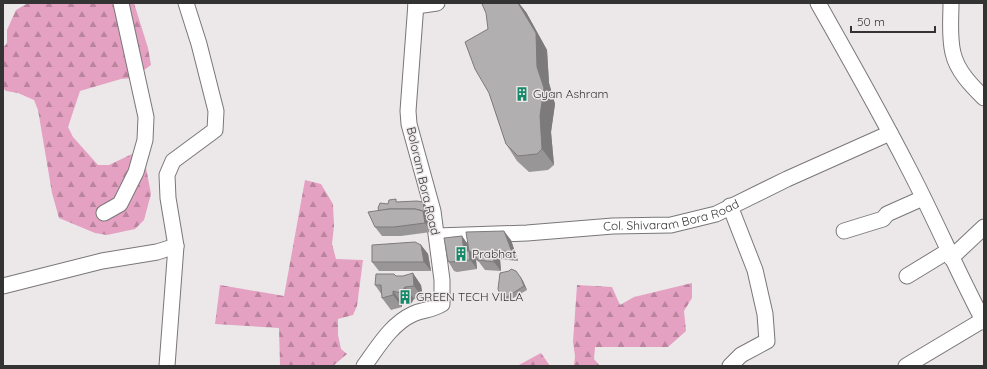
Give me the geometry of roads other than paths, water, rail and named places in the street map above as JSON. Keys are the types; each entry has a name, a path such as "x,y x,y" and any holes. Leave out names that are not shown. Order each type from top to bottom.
{"street":[{"path":"104,213 120,204 136,172 145,140 146,117 120,3"},
{"path":"167,366 176,246 168,198 167,175 173,161 215,130 216,111 199,44 186,3"},
{"path":"416,5 437,3"},
{"path":"818,3 890,134 984,321 906,366"},
{"path":"951,3 953,53 960,71 970,85 984,98"},
{"name":"Boloram Bora Road","path":"364,366 392,328 413,314 434,309 442,304 442,280 433,211 409,124 408,111 416,5"},
{"name":"Col. Shivaram Bora Road","path":"437,236 527,233 613,226 672,225 716,214 730,206 890,134"},
{"path":"844,231 883,219 887,214 923,198"},
{"path":"730,206 755,270 765,314 766,341 741,355 730,366"},
{"path":"907,276 950,254 984,227"},
{"path":"3,286 102,261 157,252 176,246"}],"place":[{"name":"Gyan Ashram","path":"522,94"},
{"name":"Prabhat","path":"461,254"},
{"name":"GREEN TECH VILLA","path":"405,297"}]}
